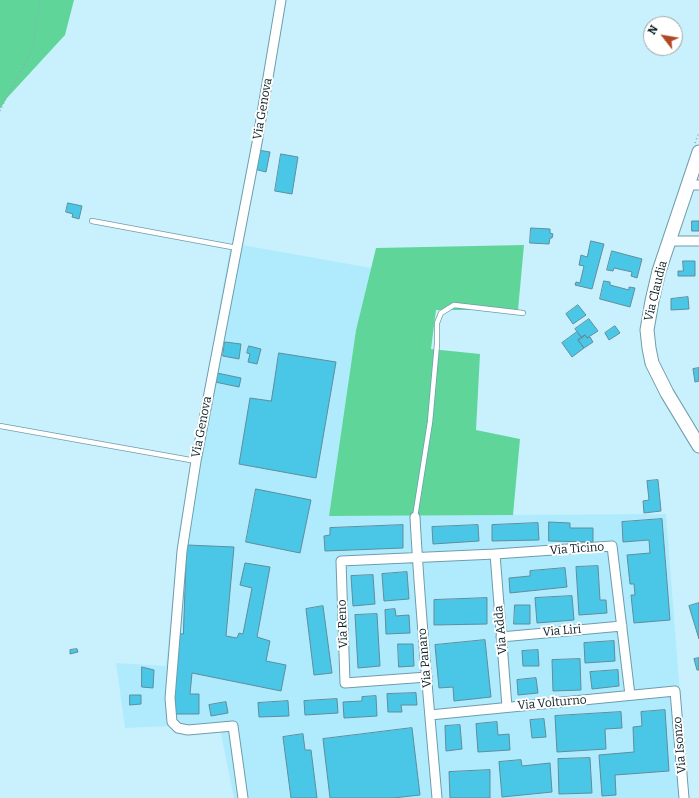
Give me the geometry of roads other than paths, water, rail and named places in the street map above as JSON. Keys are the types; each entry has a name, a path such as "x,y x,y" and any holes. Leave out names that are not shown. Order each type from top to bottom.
{"main road":[{"name":"Via Claudia","path":"697,149 694,185 670,241 660,271 652,301 647,330 652,363 667,393 699,446"}],"street":[{"name":"Via Genova","path":"242,798 233,726 188,730 178,728 172,722 170,698 182,551 196,461 257,143 282,0"},
{"path":"670,241 699,242"},
{"name":"Via Panaro","path":"415,517 417,557 438,798"},
{"name":"Via Ticino","path":"417,557 494,554 612,546 630,695"},
{"name":"Via Adda","path":"494,554 507,707"},
{"name":"Via Reno","path":"417,557 341,561 345,683 427,677"},
{"name":"Via Liri","path":"501,637 622,626"},
{"name":"Via Volturno","path":"430,715 675,691"},
{"name":"Via Isonzo","path":"675,691 682,798"}],"lane":[{"path":"92,221 236,248"},
{"path":"415,517 430,422 437,344 437,322 441,313 454,305 523,313"},
{"path":"0,426 196,461"}]}
